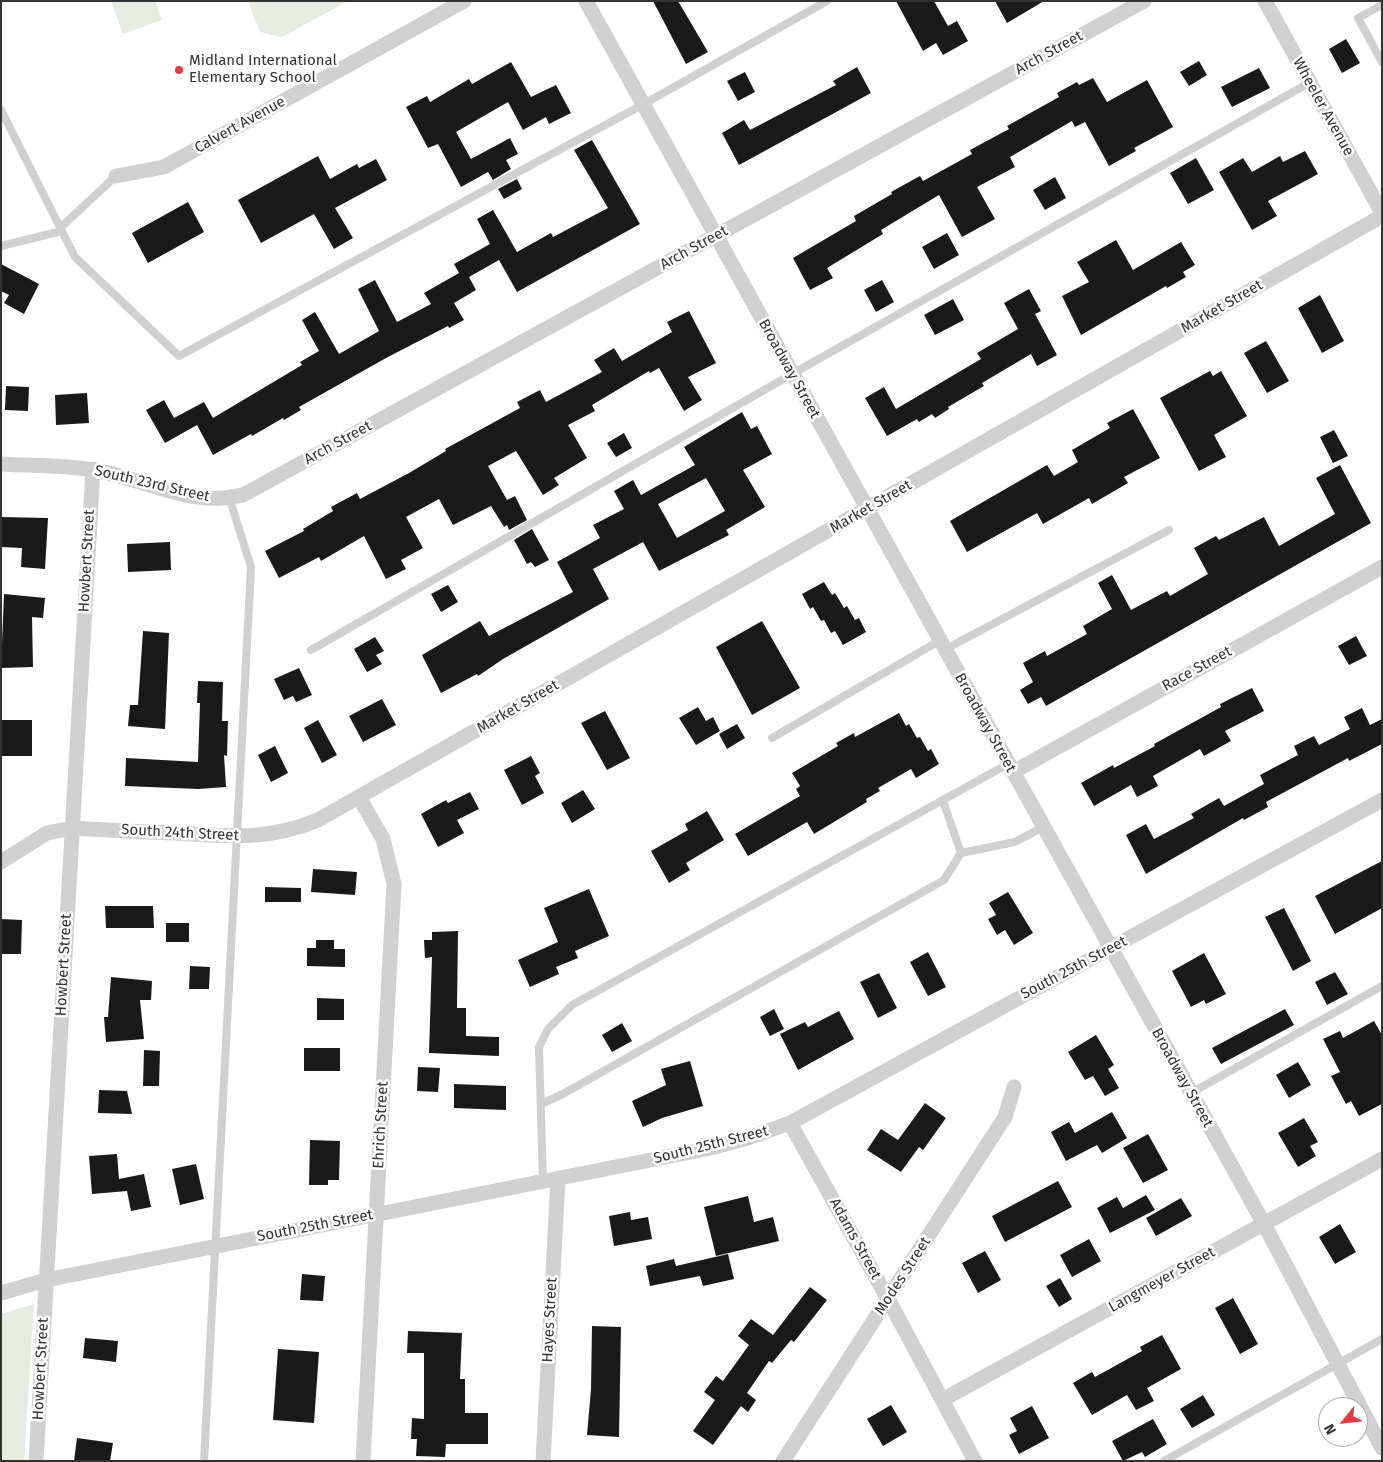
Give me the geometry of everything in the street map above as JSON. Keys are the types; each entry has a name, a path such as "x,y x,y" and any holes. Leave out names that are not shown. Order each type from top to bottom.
{"street":[{"name":"Calvert Avenue","path":"116,176 164,167 464,1"},
{"name":"Broadway Street","path":"586,1 866,510 1264,1224 1382,1448"},
{"name":"Arch Street","path":"236,496 715,237 1144,1"},
{"name":"Wheeler Avenue","path":"1265,1 1382,215"},
{"name":"Market Street","path":"359,797 1382,215"},
{"name":"South 23rd Street","path":"1,464 92,469 131,477 173,491 202,497 236,496"},
{"name":"Howbert Street","path":"36,1461 92,469"},
{"name":"Race Street","path":"1010,768 1382,566"},
{"name":"South 24th Street","path":"1,862 47,833 72,828 235,837 264,836 292,830 318,820 359,797"},
{"name":"Ehrich Street","path":"359,797 383,839 394,884 363,1461"},
{"name":"South 25th Street","path":"1,1293 46,1280 711,1148 751,1137 790,1123 1382,800"},
{"name":"Modes Street","path":"783,1461 1004,1117 1014,1087"},
{"name":"Adams Street","path":"790,1123 975,1461"},
{"name":"Langmeyer Street","path":"942,1400 1382,1159"},
{"name":"Hayes Street","path":"544,1461 558,1179"}],"lane":[{"path":"1,110 74,257 178,356 642,104 827,1"},
{"path":"1382,5 1358,18 1382,62"},
{"path":"311,650 792,374 1309,82"},
{"path":"1,246 61,230 116,176"},
{"path":"204,1461 235,837 251,567 236,496"},
{"path":"772,738 942,645 1169,530"},
{"path":"543,1182 539,1047 548,1029 572,1005 943,801 1010,768"},
{"path":"943,801 961,853"},
{"path":"541,1104 561,1095 944,880 961,853 1015,842 1043,827"},
{"path":"1191,1093 1382,986"},
{"path":"1164,1461 1382,1339"}],"shaded area":[{"path":"111,1 155,1 162,20 123,34"},
{"path":"248,1 348,1 282,37 260,32"},
{"path":"34,1304 24,1461 1,1461 1,1314"}],"building":[{"path":"653,1 678,1 708,52 686,64"},
{"path":"896,1 934,1 948,26 957,21 968,41 943,55 936,43 923,51"},
{"path":"995,1 1044,1 1007,23"},
{"path":"1346,39 1360,63 1342,73 1329,49"},
{"path":"1199,61 1207,75 1189,86 1180,72"},
{"path":"511,62 531,97 556,85 571,113 549,124 546,117 523,130 508,102 456,132 471,159 510,138 518,154 506,160 511,169 493,180 488,172 461,187 438,144 428,148 406,107 427,96 430,102 469,79 472,84"},
{"path":"857,67 871,93 739,165 722,133 744,120 750,130 836,85 833,81"},
{"path":"1259,68 1270,88 1232,107 1221,87"},
{"path":"745,72 755,92 738,101 727,81"},
{"path":"1093,78 1107,102 1147,80 1173,127 1134,148 1136,151 1109,166 1085,122 1075,127 1072,121 1010,157 1015,167 977,187 995,219 962,237 939,195 881,230 883,234 827,268 833,278 810,290 793,258 856,221 854,216 892,194 891,192 920,176 923,181 972,154 970,150 1009,129 1007,126 1059,97 1057,93 1077,82 1079,85"},
{"path":"592,140 640,224 517,292 499,260 469,277 476,290 454,303 464,320 449,328 448,326 386,358 299,407 301,410 284,420 283,418 213,455 197,425 165,443 146,410 164,400 174,418 204,402 213,418 302,365 300,362 319,351 302,320 315,312 339,354 379,331 358,289 375,280 397,322 431,304 424,293 459,273 454,264 490,244 477,219 493,210 517,252 551,233 553,237 608,208 574,150"},
{"path":"1305,151 1318,174 1268,201 1277,216 1252,230 1219,172 1243,158 1252,172 1280,156 1283,162"},
{"path":"318,156 330,179 357,164 359,168 376,159 387,180 335,208 353,238 334,249 314,214 261,243 238,200"},
{"path":"1196,158 1214,190 1188,204 1170,173"},
{"path":"1055,177 1066,198 1045,210 1033,190"},
{"path":"517,179 522,189 504,199 498,189"},
{"path":"188,202 204,232 148,263 132,233"},
{"path":"947,233 959,255 934,269 922,247"},
{"path":"1116,240 1133,270 1181,242 1195,265 1183,272 1186,277 1167,288 1166,286 1081,335 1062,296 1089,282 1077,262"},
{"path":"1,264 39,284 24,314 4,303 9,295 1,291"},
{"path":"882,280 894,302 876,312 864,290"},
{"path":"1029,289 1041,311 1035,314 1057,355 1037,366 1031,354 982,383 984,386 948,407 949,409 935,418 932,414 919,422 917,419 887,436 865,398 884,387 896,409 981,359 977,353 1018,329 1004,303"},
{"path":"1320,295 1344,341 1322,353 1298,308"},
{"path":"953,299 964,320 935,335 924,315"},
{"path":"689,311 716,363 688,377 702,400 684,411 659,368 650,373 649,371 592,405 595,411 568,425 587,458 554,478 559,485 543,495 516,451 488,466 507,500 515,496 527,520 509,530 507,525 504,527 491,506 453,525 439,499 406,517 423,548 401,560 406,569 386,579 364,536 321,561 319,557 279,578 265,551 304,531 303,529 333,511 331,507 357,493 360,499 409,473 446,451 445,449 520,408 517,402 540,390 546,402 602,372 594,360 614,348 622,361 672,332 667,322"},
{"path":"1266,341 1289,381 1267,393 1244,353"},
{"path":"1210,371 1213,376 1221,371 1247,416 1214,435 1226,457 1199,471 1160,398"},
{"path":"6,386 29,387 28,411 5,410"},
{"path":"87,393 89,423 56,425 55,395"},
{"path":"1133,409 1160,458 1124,477 1128,483 1092,504 1089,498 1043,524 1037,513 967,552 950,521 1047,465 1054,476 1078,462 1072,450 1110,428 1107,423"},
{"path":"742,412 751,429 757,426 772,454 743,470 765,507 726,530 729,535 659,571 643,542 593,569 609,599 503,659 478,676 477,674 441,693 422,655 480,621 489,636 573,592 557,562 600,538 593,525 624,509 614,491 633,480 641,495 695,465 684,447","holes":["706,478 725,511 677,538 658,504"]},
{"path":"1334,430 1348,456 1333,463 1320,437"},
{"path":"624,433 632,448 616,457 607,443"},
{"path":"1340,465 1371,523 1046,706 1041,697 1028,704 1020,690 1033,682 1023,663 1045,651 1047,656 1087,634 1083,626 1112,609 1098,583 1112,575 1131,610 1167,591 1170,596 1208,574 1194,548 1216,536 1219,540 1264,517 1279,546 1335,514 1316,478"},
{"path":"1,517 48,518 45,569 21,567 22,548 1,547"},
{"path":"532,529 549,560 535,567 531,562 527,564 514,540"},
{"path":"170,542 171,570 128,572 127,544"},
{"path":"824,582 832,595 835,593 844,608 847,606 855,620 859,618 866,632 843,645 835,631 831,633 824,620 821,621 813,607 810,609 802,594"},
{"path":"448,585 458,602 441,612 431,594"},
{"path":"4,594 45,598 43,618 32,617 33,667 1,668"},
{"path":"762,621 800,688 752,715 716,647"},
{"path":"143,631 169,633 165,729 128,726 130,705 138,705"},
{"path":"1356,636 1367,656 1349,665 1338,646"},
{"path":"375,637 384,651 376,655 382,664 367,672 354,649"},
{"path":"299,668 312,695 296,702 293,696 284,700 274,679"},
{"path":"198,681 223,682 222,721 228,721 227,756 224,755 226,787 198,789 125,786 126,758 198,762 200,703 197,703"},
{"path":"1252,688 1264,711 1225,731 1231,741 1204,756 1200,749 1153,776 1158,786 1137,797 1131,785 1094,806 1081,783 1113,765 1114,768 1155,746 1154,744 1221,707 1220,704"},
{"path":"382,699 396,725 363,742 349,716"},
{"path":"698,707 706,721 713,717 720,731 696,745 679,718"},
{"path":"1362,708 1370,725 1382,719 1382,744 1349,761 1348,758 1266,802 1268,807 1244,820 1243,818 1146,874 1126,835 1146,824 1154,839 1194,818 1191,814 1219,798 1224,806 1264,784 1260,775 1298,755 1294,746 1314,736 1319,745 1350,729 1344,717"},
{"path":"605,711 630,758 607,770 581,723"},
{"path":"899,713 906,726 909,724 917,738 920,737 928,751 931,749 939,764 916,778 911,769 878,788 880,791 866,799 867,802 814,834 807,822 748,856 735,834 800,796 796,789 800,786 792,773 838,746 836,743 854,733 855,737"},
{"path":"1,720 32,720 32,756 1,756"},
{"path":"318,720 337,755 322,763 304,728"},
{"path":"737,724 745,738 727,749 719,734"},
{"path":"275,746 288,773 271,782 258,755"},
{"path":"531,756 540,773 535,776 544,793 522,805 504,770"},
{"path":"583,790 595,809 572,823 561,803"},
{"path":"470,792 479,809 457,820 464,833 438,847 421,814 446,800 448,803"},
{"path":"707,811 724,840 686,863 690,870 669,883 651,851 688,830 685,824"},
{"path":"1382,861 1382,908 1335,934 1315,896"},
{"path":"313,869 357,872 355,895 311,892"},
{"path":"265,887 301,888 301,902 265,902"},
{"path":"589,889 609,936 575,951 578,958 556,967 559,974 530,987 518,960 558,942 544,908"},
{"path":"1008,892 1033,933 1014,945 1005,930 997,935 988,919 996,915 989,903"},
{"path":"105,906 153,906 154,928 106,928"},
{"path":"1284,908 1311,961 1293,971 1265,917"},
{"path":"1,919 22,920 21,954 1,954"},
{"path":"166,923 189,923 189,942 166,942"},
{"path":"458,931 457,1008 466,1008 466,1036 499,1037 499,1056 429,1053 432,957 425,958 424,940 432,940 432,932"},
{"path":"316,940 334,940 334,949 345,949 345,967 307,966 307,948 316,948"},
{"path":"928,952 946,987 928,996 910,962"},
{"path":"1204,953 1226,994 1206,1004 1204,1000 1191,1007 1172,971"},
{"path":"190,966 210,967 209,989 189,989"},
{"path":"1335,972 1348,994 1327,1005 1315,982"},
{"path":"879,973 897,1008 878,1018 860,982"},
{"path":"111,977 152,981 151,1000 140,1000 144,1039 106,1042 104,1017 108,1017"},
{"path":"317,998 344,999 344,1020 317,1020"},
{"path":"774,1009 784,1029 770,1036 760,1017"},
{"path":"1285,1009 1294,1025 1221,1064 1212,1048"},
{"path":"839,1011 854,1039 798,1070 780,1034 805,1022 808,1027"},
{"path":"1374,1021 1382,1035 1382,1104 1359,1116 1351,1101 1346,1104 1331,1076 1340,1072 1323,1039 1340,1031 1343,1038"},
{"path":"622,1023 632,1041 612,1052 602,1035"},
{"path":"1096,1035 1114,1065 1108,1069 1119,1088 1105,1096 1093,1076 1085,1080 1068,1052"},
{"path":"304,1048 340,1048 340,1071 304,1071"},
{"path":"144,1050 160,1051 159,1086 143,1086"},
{"path":"690,1061 703,1106 662,1118 643,1127 632,1101 666,1085 661,1069"},
{"path":"1298,1062 1311,1085 1289,1098 1276,1075"},
{"path":"418,1067 440,1068 438,1092 417,1091"},
{"path":"454,1084 506,1086 506,1110 454,1108"},
{"path":"99,1090 127,1091 132,1114 98,1113"},
{"path":"925,1103 946,1118 923,1150 919,1147 901,1172 867,1150 881,1129 898,1140"},
{"path":"1112,1112 1127,1138 1102,1153 1097,1145 1066,1161 1051,1132 1069,1122 1075,1133"},
{"path":"1304,1118 1318,1142 1310,1146 1316,1156 1298,1167 1278,1133"},
{"path":"1148,1134 1168,1170 1143,1183 1123,1148"},
{"path":"310,1140 340,1141 339,1180 328,1180 328,1185 309,1185"},
{"path":"117,1154 119,1179 144,1174 151,1207 131,1211 127,1191 92,1194 89,1156"},
{"path":"196,1164 204,1199 180,1205 172,1169"},
{"path":"1058,1181 1072,1207 1005,1242 992,1216"},
{"path":"1146,1195 1155,1210 1110,1233 1097,1208 1117,1197 1123,1208"},
{"path":"748,1196 754,1222 773,1217 779,1241 716,1256 704,1207"},
{"path":"1181,1198 1192,1216 1156,1236 1146,1218"},
{"path":"630,1212 631,1220 648,1217 652,1239 614,1246 609,1216"},
{"path":"1340,1224 1356,1252 1335,1264 1319,1237"},
{"path":"1089,1239 1101,1261 1072,1277 1060,1255"},
{"path":"985,1251 1001,1280 978,1293 962,1263"},
{"path":"728,1254 734,1279 703,1286 700,1276 650,1286 646,1266 674,1259 676,1266"},
{"path":"302,1274 325,1276 323,1301 300,1300"},
{"path":"1060,1278 1072,1299 1059,1307 1046,1286"},
{"path":"810,1287 827,1300 794,1342 791,1340 772,1363 769,1361 747,1393 756,1400 748,1412 741,1406 713,1445 693,1431 715,1400 704,1392 716,1376 723,1381 749,1345 738,1336 751,1319 773,1335"},
{"path":"1233,1298 1258,1344 1240,1354 1215,1308"},
{"path":"592,1326 621,1327 619,1437 587,1435 591,1389"},
{"path":"408,1331 462,1333 460,1379 465,1379 465,1413 488,1413 488,1444 446,1444 445,1457 416,1456 417,1439 411,1439 412,1418 424,1419 424,1353 407,1353"},
{"path":"1162,1335 1181,1369 1147,1388 1154,1401 1136,1410 1127,1395 1092,1415 1073,1383 1092,1372 1095,1377 1142,1351 1140,1347"},
{"path":"85,1338 118,1341 116,1362 83,1358"},
{"path":"278,1349 319,1352 314,1423 273,1420"},
{"path":"1203,1395 1215,1415 1192,1428 1180,1409"},
{"path":"891,1405 907,1432 883,1446 867,1419"},
{"path":"1032,1406 1049,1438 1019,1454 1009,1435 1017,1431 1010,1418"},
{"path":"1153,1419 1167,1444 1145,1457 1142,1452 1123,1461 1112,1441"},
{"path":"77,1438 113,1443 110,1461 74,1461"}],"place":[{"name":"Midland International Elementary School","path":"179,70"}]}
